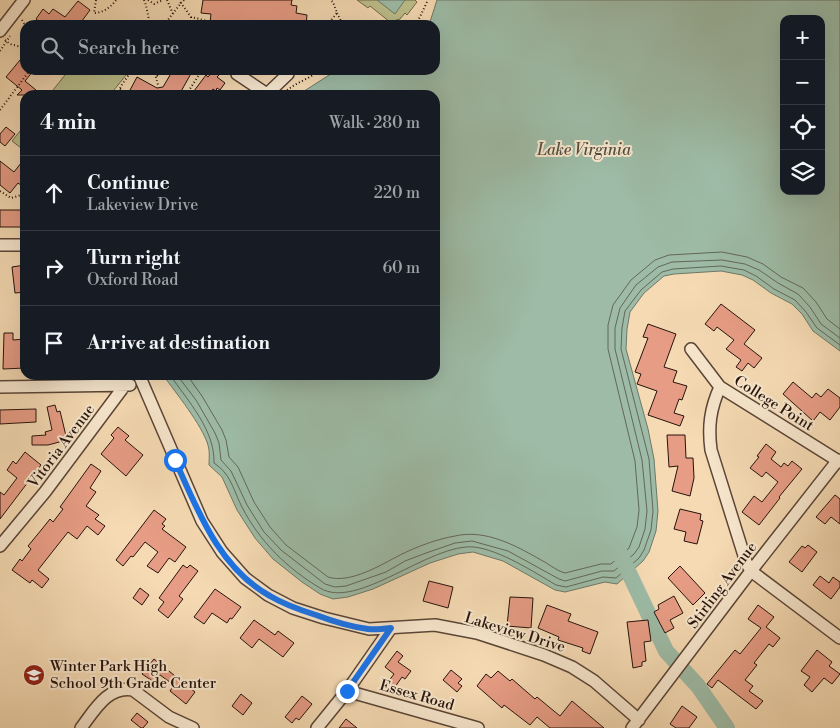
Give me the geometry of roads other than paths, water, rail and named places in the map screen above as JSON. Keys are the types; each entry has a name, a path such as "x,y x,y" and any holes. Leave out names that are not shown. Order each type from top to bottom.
{"street":[{"path":"1,34 24,0"},
{"path":"238,75 259,90"},
{"path":"271,90 287,75"},
{"path":"0,245 20,245"},
{"name":"College Point","path":"691,349 720,387 839,461"},
{"path":"0,387 125,385 138,380"},
{"name":"Lakeview Drive","path":"140,380 202,521 222,552 245,578 268,596 293,608 369,629 435,625 477,633 544,655 572,667 594,681 636,724"},
{"name":"Vitoria Avenue","path":"0,546 44,492 125,385"},
{"name":"College Point","path":"720,387 710,415 709,432 712,450 746,562 751,571"},
{"name":"Stirling Avenue","path":"636,724 751,571 839,461"},
{"path":"751,571 840,638"},
{"path":"317,728 347,691 391,628"},
{"path":"81,728 100,704 116,690 125,688 133,690 169,717 193,728"},
{"name":"Essex Road","path":"347,691 478,728"}],"water":[{"path":"377,0 405,0 395,14"},
{"name":"Lake Virginia","path":"437,0 840,0 840,351 813,331 802,314 792,304 742,275 721,271 674,274 664,276 644,293 630,312 626,349 648,429 654,459 658,511 656,531 649,552 643,561 617,584 605,582 565,592 555,590 503,561 473,552 458,554 430,563 373,589 348,597 333,599 320,594 273,559 255,538 237,510 222,477 209,465 209,448 200,428 167,380 440,380 440,90 306,90 329,75 440,75 440,20 431,20"}],"waterway":[{"path":"620,554 666,651 698,686 727,728"}],"place":[{"name":"Winter Park High School 9th Grade Center","path":"34,675"}]}
